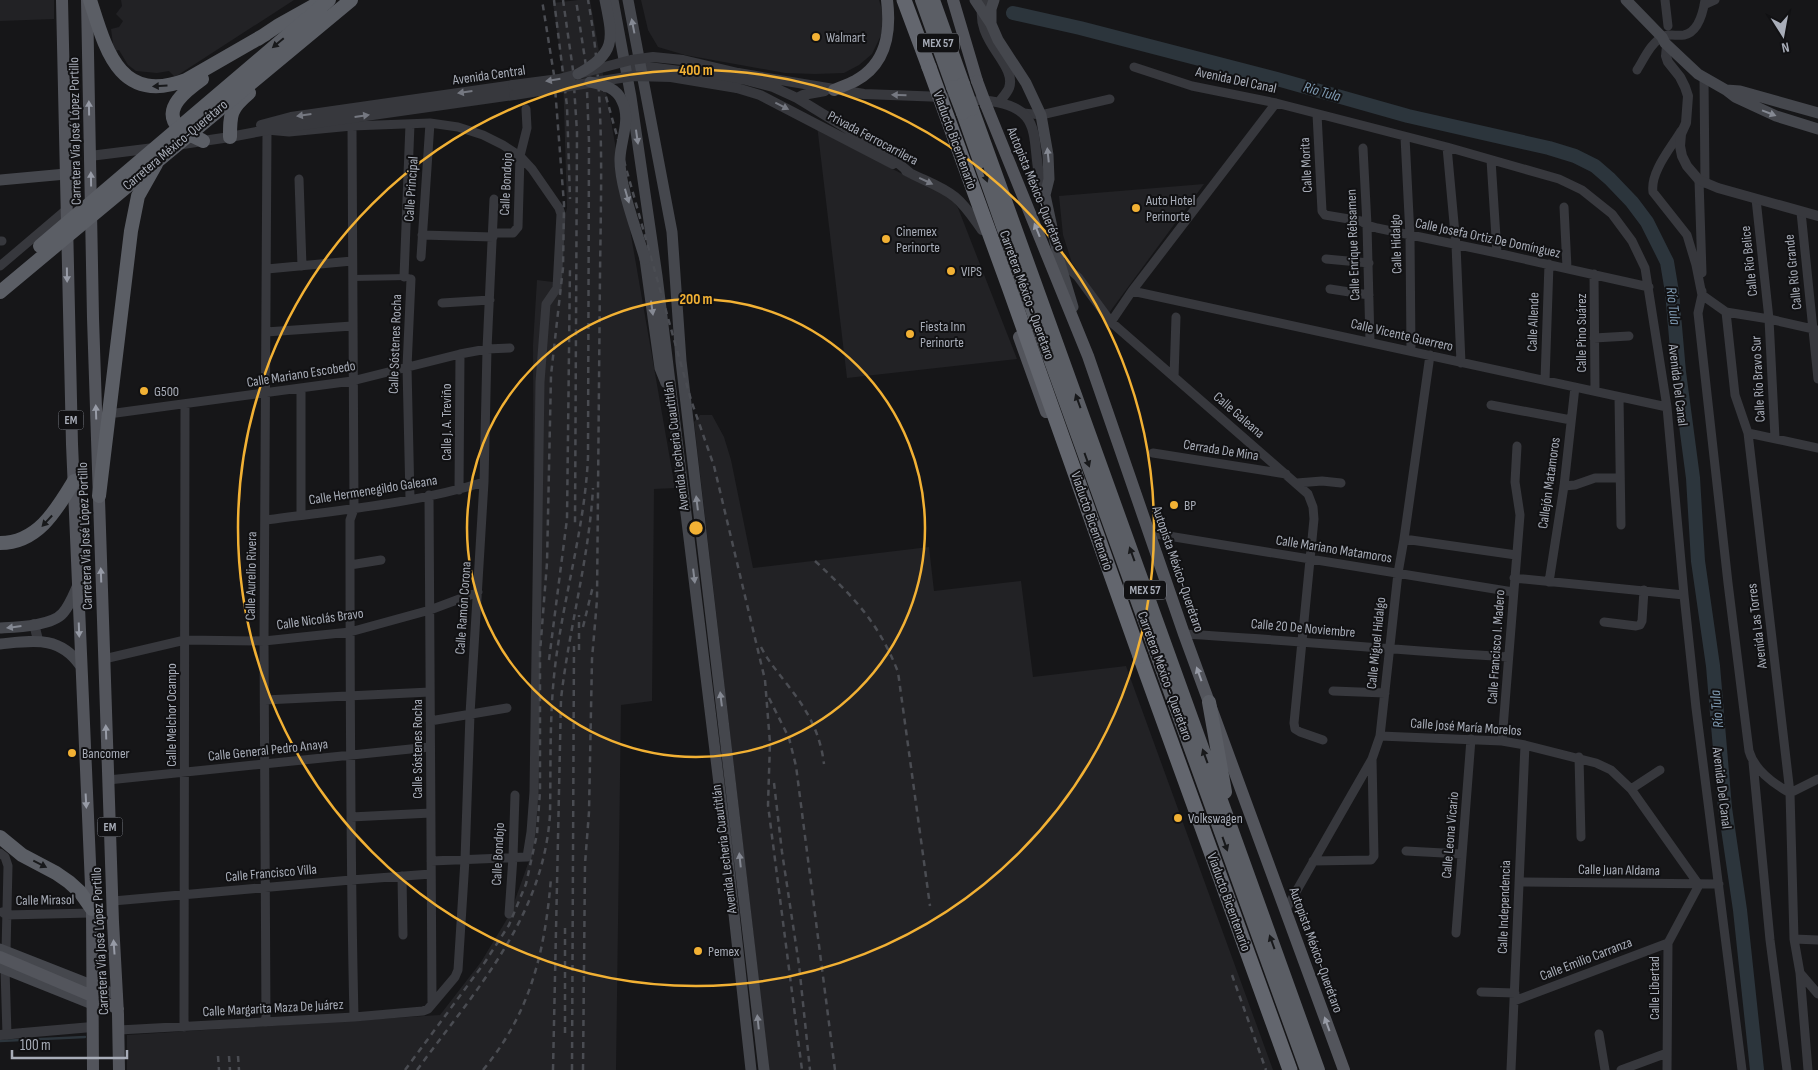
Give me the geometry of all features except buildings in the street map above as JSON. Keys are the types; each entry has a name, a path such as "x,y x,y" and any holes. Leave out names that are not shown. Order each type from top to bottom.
{"highway":[{"path":"89,0 112,60 132,80 150,86 173,85 186,80 266,34"},
{"path":"203,141 179,127 174,115 177,101 194,85 278,25 324,0"},
{"name":"Carretera México-Querétaro","path":"0,280 328,0"},
{"name":"Carretera México-Querétaro","path":"0,292 351,0"},
{"path":"230,137 231,113 236,104 361,0"},
{"name":"Viaducto Bicentenario","path":"904,0 1009,287 1125,620 1290,1070"},
{"name":"Carretera México - Querétaro","path":"922,0 965,84"},
{"name":"Carretera México - Querétaro","path":"934,0 1318,1070"},
{"name":"Carretera México - Querétaro","path":"974,109 1026,292 1307,1070"},
{"path":"99,496 131,230 138,196 159,158"},
{"path":"1026,292 1063,458"},
{"path":"0,543 22,538 39,529 55,512 74,480"},
{"path":"1125,620 1194,757"},
{"path":"1209,702 1232,829"},
{"path":"0,836 22,856 56,873 69,882 80,892 91,911"}],"main road":[{"name":"Carretera Vía José López Portillo","path":"62,0 74,480 91,911 93,1070"},
{"name":"Carretera Vía José López Portillo","path":"89,0 90,156 99,496 113,901 112,922 119,1030 119,1070"},
{"path":"578,74 599,61 611,42 611,29 605,0"},
{"name":"Avenida Lecheria Cuautitlán","path":"613,0 658,276 672,402 764,1070"},
{"name":"Avenida Lecheria Cuautitlán","path":"628,0 672,232 681,361 732,840 751,1070"},
{"path":"834,90 856,81 871,69 882,53 889,32 887,0"},
{"path":"896,0 982,230 1035,383 1125,620 1283,1070"},
{"path":"953,0 965,84"},
{"path":"991,24 991,9 994,0"},
{"path":"1617,0 1698,74 1726,90 1735,98 1753,107 1818,129"},
{"path":"1626,0 1663,42"},
{"path":"980,3 998,40 1026,83 1040,115 1048,154 1049,179 1046,195 1059,260 1088,356"},
{"path":"590,82 607,86 614,91 618,94 625,108 626,120 620,155 621,171 645,259 660,368 672,402"},
{"path":"1726,90 1740,91 1818,113"},
{"name":"Autopista México-Querétaro","path":"974,109 1046,254 1088,356 1184,634 1344,1070"},
{"path":"0,180 66,174"},
{"path":"0,628 34,624 56,618 63,614 70,604 78,585"},
{"path":"0,644 38,640 68,650 80,665"},
{"path":"2,952 118,1009"},
{"path":"3,968 92,995 117,995"}],"street":[{"path":"1665,0 1668,26"},
{"path":"1638,70 1650,49 1694,29 1704,2 1715,0"},
{"path":"980,3 982,23 986,36 1007,68 1010,79 1010,87 1000,101 1024,114 1030,121 1033,129 1039,180 1046,195"},
{"path":"1663,42 1668,62 1680,77 1688,96 1686,123 1680,146 1687,166 1702,182 1818,216"},
{"name":"Avenida Central","path":"90,156 230,137 513,90 630,60 653,58 683,60 738,73"},
{"path":"625,68 641,66 742,79 773,87 797,98 885,152 910,174"},
{"name":"Avenida Del Canal","path":"1134,67 1192,86 1276,104 1404,136 1559,179 1582,190 1612,214 1632,242 1645,268 1667,407 1684,595 1742,1070"},
{"name":"Privada Ferrocarrilera","path":"738,73 864,94 917,95 1000,101"},
{"name":"Avenida Central","path":"245,134 266,124 291,117 633,76 652,75 737,88"},
{"path":"1704,78 1702,295 1698,313 1728,583 1753,762 1770,940 1787,1070"},
{"name":"Privada Ferrocarrilera","path":"737,88 760,95 910,174 941,188 955,197 967,209 982,230"},
{"path":"797,98 803,95 834,90"},
{"path":"1024,114 1040,115 1110,99"},
{"path":"1111,322 1132,291 1276,104"},
{"name":"Calle Bondojo","path":"493,235 516,231 518,228 520,156 526,128 526,109"},
{"name":"Calle Morita","path":"1317,114 1323,214"},
{"path":"267,130 289,132 352,126 430,123 458,127 483,135 520,156 557,202 561,214 557,288 546,304 540,382 534,792 531,832 526,857 431,861"},
{"name":"Calle Principal","path":"420,257 430,123"},
{"path":"1686,123 1654,176 1652,184 1653,192 1687,235 1702,295 1726,312 1815,329"},
{"name":"Calle Sóstenes Rocha","path":"410,124 407,278 410,499"},
{"path":"352,126 354,508 350,520 350,755 354,1017"},
{"name":"Calle Aurelio Rivera","path":"266,1022 264,641 267,130"},
{"name":"Calle Hidalgo","path":"1404,136 1410,236 1411,351"},
{"path":"106,440 116,413 140,213 150,185 160,169 185,144"},
{"path":"1447,147 1456,245 1461,363"},
{"name":"Calle Enrique Rébsamen","path":"1363,148 1368,226 1370,342"},
{"path":"1491,160 1497,253"},
{"path":"299,179 302,266"},
{"name":"Calle Ramón Corona","path":"430,1006 455,977 458,970 465,860 470,714 484,482 494,199"},
{"name":"Calle Río Belice","path":"1756,199 1769,319"},
{"path":"1564,207 1567,268"},
{"path":"0,266 66,210"},
{"name":"Calle Río Grande","path":"1801,212 1815,329 1818,379"},
{"name":"Calle Josefa Ortiz De Domínguez","path":"1323,214 1361,221 1368,226 1410,236 1549,264 1649,287"},
{"path":"422,234 493,235"},
{"path":"0,298 44,256 67,240"},
{"name":"Calle Galeana","path":"1046,254 1059,260 1078,277 1111,322 1308,494 1313,506 1314,519 1294,723 1295,729 1300,732 1323,740"},
{"path":"1326,259 1369,263"},
{"path":"267,269 352,261"},
{"name":"Calle Allende","path":"1545,380 1549,264"},
{"name":"Calle Pino Suárez","path":"1594,274 1595,391"},
{"path":"352,278 407,278"},
{"path":"1330,289 1369,295"},
{"name":"Calle Vicente Guerrero","path":"1132,291 1667,407"},
{"path":"442,303 490,300"},
{"name":"Avenida Las Torres","path":"1726,312 1735,394 1748,433 1790,793 1794,939 1800,974 1808,1070"},
{"path":"1174,377 1176,317"},
{"name":"Calle Río Bravo Sur","path":"1769,319 1774,438"},
{"path":"266,332 352,326"},
{"path":"1594,338 1629,336"},
{"name":"Calle Mariano Escobedo","path":"116,413 352,381 460,354 488,349 510,348"},
{"name":"Calle J. A. Treviño","path":"460,354 460,490"},
{"name":"Calle Miguel Hidalgo","path":"1285,911 1372,759 1380,736 1398,573 1430,355"},
{"name":"Callejón Matamoros","path":"1549,582 1564,486 1575,387"},
{"path":"301,515 302,389"},
{"path":"1619,396 1621,525"},
{"name":"Calle Melchor Ocampo","path":"184,1026 185,404"},
{"path":"1491,405 1571,420"},
{"path":"1748,433 1818,448"},
{"name":"Calle Francisco I. Madero","path":"1502,741 1520,515 1515,482 1517,446"},
{"name":"Cerrada De Mina","path":"1152,453 1286,474"},
{"path":"1564,486 1575,485 1600,477 1620,478"},
{"path":"1297,483 1322,480 1341,483"},
{"name":"Calle Hermenegildo Galeana","path":"266,520 410,499 460,490 484,482"},
{"name":"Calle Sóstenes Rocha","path":"429,495 430,1006"},
{"name":"Calle Mariano Matamoros","path":"1150,533 1513,592"},
{"path":"1404,539 1516,555"},
{"path":"350,565 381,560"},
{"path":"1514,578 1684,595"},
{"path":"1604,622 1640,625 1642,621 1644,590"},
{"name":"Calle Nicolás Bravo","path":"104,659 185,640 264,641 350,632 430,610 478,592"},
{"path":"34,624 38,640"},
{"name":"Calle 20 De Noviembre","path":"1184,634 1508,657"},
{"path":"1334,691 1384,693"},
{"path":"265,700 430,692"},
{"path":"430,721 507,708"},
{"name":"Calle José María Morelos","path":"1380,736 1502,741 1579,757 1611,770 1632,789 1699,885"},
{"name":"Calle Leona Vicario","path":"1456,933 1471,739"},
{"name":"Calle Independencia","path":"1511,1070 1525,745"},
{"name":"Calle General Pedro Anaya","path":"108,780 430,747"},
{"path":"1579,757 1581,836"},
{"path":"1313,861 1371,860 1374,856 1372,759"},
{"path":"1753,762 1776,785 1790,793 1818,779"},
{"path":"1632,789 1660,770"},
{"name":"Calle Bondojo","path":"509,914 515,795"},
{"path":"351,817 431,813"},
{"path":"1406,851 1462,854"},
{"path":"0,853 5,857 8,866 3,913 2,952"},
{"name":"Calle Francisco Villa","path":"113,901 431,874"},
{"path":"402,876 403,934"},
{"name":"Calle Juan Aldama","path":"1518,882 1720,884"},
{"name":"Calle Libertad","path":"1667,1070 1668,943 1699,885"},
{"name":"Calle Mirasol","path":"3,913 91,911"},
{"path":"1794,939 1818,940"},
{"name":"Calle Emilio Carranza","path":"1481,992 1515,997 1668,943"},
{"path":"3,968 4,1035 92,1027"},
{"path":"1800,974 1814,986 1818,994"},
{"name":"Calle Margarita Maza De Juárez","path":"119,1030 354,1017 423,1011 430,1006"},
{"path":"1599,1034 1605,1070"},
{"path":"1621,1070 1667,1053"}],"shaded area":[{"path":"0,0 54,0 54,19 0,21"},
{"path":"121,0 294,0 175,77 169,71 157,73 136,71 128,65 119,50 114,51 111,29 119,27 123,21 116,14 122,6"},
{"path":"590,0 675,488 654,489 652,701 621,705 616,1070 127,1070 127,1035 440,1015 481,962 510,914 530,858 535,797 533,345 537,280 553,282 558,243 567,208 563,74 553,3"},
{"path":"641,0 879,0 885,27 872,54 859,65 844,73 785,73 685,55 658,47 648,30"},
{"path":"817,125 887,166 908,177 933,186 954,202 1017,359 847,378"},
{"path":"1204,184 1109,313 1072,263 1063,235 1059,196"},
{"path":"700,415 712,415 724,437 731,460 753,568 929,547 934,591 1021,581 1033,677 1126,666 1273,1070 769,1070 694,422"}],"waterway":[{"name":"Río Tula","path":"1013,13 1080,28 1277,79 1408,116 1549,148 1575,156 1595,166 1610,179 1632,202 1647,222 1667,262 1672,292 1679,372 1693,478 1698,561 1713,666 1725,808 1740,910 1757,1070"},
{"path":"0,1041 85,1037"}],"railway":[{"path":"405,1070 485,962 509,925 526,884 537,834 540,791 540,652 547,563 551,375 563,268 564,204 554,75 542,0"},
{"path":"554,0 567,106 570,199"},
{"path":"563,0 573,70 577,132 575,525"},
{"path":"417,1070 483,982 503,951 520,920 534,887 545,852 550,815 551,718 556,659 583,508 588,457 589,141 586,66 576,0"},
{"path":"583,1070 585,864 589,812 592,659 597,600 601,172 600,103 588,0"},
{"path":"603,86 691,400 714,466 765,680 770,743 768,805 802,1070"},
{"path":"549,660 567,519 570,267"},
{"path":"553,1070 561,699 591,515 593,488"},
{"path":"815,561 864,611 891,655 898,672 930,906"},
{"path":"583,627 593,586"},
{"path":"579,615 579,650"},
{"path":"572,1070 574,643"},
{"path":"761,647 811,720 819,741 824,764"},
{"path":"769,698 789,738 796,766 835,1070"},
{"path":"774,783 799,965 810,1070"},
{"path":"483,1070 513,1026 533,980 545,931 551,878"},
{"path":"565,925 565,1033"},
{"path":"1232,975 1266,1070"},
{"path":"218,1056 219,1070"},
{"path":"229,1056 230,1070"},
{"path":"238,1056 239,1070"}],"place":[{"name":"Walmart","path":"816,37"},
{"name":"Auto Hotel Perinorte","path":"1136,208"},
{"name":"Cinemex Perinorte","path":"886,239"},
{"name":"VIPS","path":"951,271"},
{"name":"Fiesta Inn Perinorte","path":"910,334"},
{"name":"G500","path":"144,391"},
{"name":"BP","path":"1174,505"},
{"name":"Bancomer","path":"72,753"},
{"name":"Volkswagen","path":"1178,818"},
{"name":"Pemex","path":"698,951"}]}
